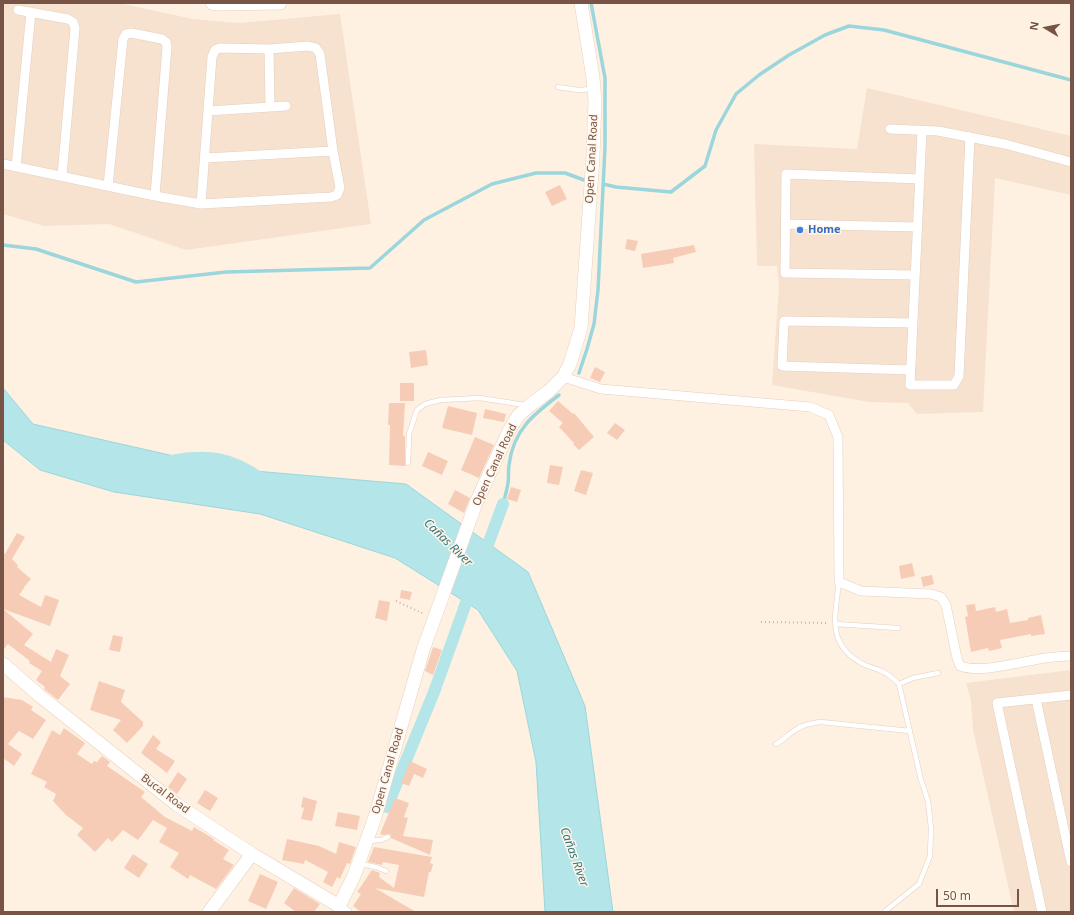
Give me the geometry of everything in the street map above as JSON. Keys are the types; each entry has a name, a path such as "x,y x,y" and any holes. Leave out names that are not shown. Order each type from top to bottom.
{"street":[{"path":"212,3 280,3"},
{"name":"Open Canal Road","path":"343,909 367,841 388,774 414,677 476,503 509,431 518,416 549,391 563,377 570,364 581,328 593,156 594,89 581,3"},
{"path":"18,10 68,19 73,22 75,28 62,176"},
{"path":"16,167 31,12"},
{"path":"108,186 123,39 126,34 131,33 162,39 166,42 167,47 155,196"},
{"path":"3,164 155,196 201,204 331,197 337,195 340,188 333,151 320,54 316,48 308,46 220,48 215,50 212,57 201,204"},
{"path":"269,48 270,107"},
{"path":"208,111 286,106"},
{"path":"890,129 922,131 938,130 1005,144 1071,162"},
{"path":"922,131 910,385 954,385 959,376 970,137"},
{"path":"205,158 333,151"},
{"path":"915,275 785,273 786,174 920,179"},
{"path":"786,224 917,227"},
{"path":"910,370 782,366 784,321 913,323"},
{"path":"563,377 601,389 810,407 829,415 838,437 839,582 861,590 931,594 941,597 946,605 957,658 960,666 966,668 978,669 1046,657 1071,656"},
{"name":"Bucal Road","path":"3,664 40,696 176,804 252,854 343,909"},
{"path":"1042,912 997,703 1071,695"},
{"path":"1036,699 1071,862"},
{"path":"209,912 252,854"}],"lane":[{"path":"558,88 578,90 594,89"},
{"path":"408,463 409,434 417,410 425,404 440,400 480,398 529,406"},
{"path":"839,582 835,624 839,641 847,654 864,664 887,674 900,684 921,780 928,801 931,828 930,856 919,884 884,912"},
{"path":"835,624 898,628"},
{"path":"900,684 912,678 938,673"},
{"path":"776,744 808,723 821,722 910,731"},
{"path":"367,841 381,840 388,837"},
{"path":"359,864 376,867 386,871"}],"path":[{"path":"396,601 434,618"},
{"path":"761,622 835,624"}],"shaded area":[{"path":"3,3 119,3 193,19 239,23 340,14 371,224 186,250 109,224 44,226 3,214"},
{"path":"867,88 1071,136 1071,195 995,178 983,412 917,414 908,403 869,402 772,385 779,286 777,266 757,266 754,144 857,149"},
{"path":"1071,670 1071,912 1014,912 973,730 971,701 966,683"}],"water":[{"path":"3,388 33,424 231,469 406,484 528,572 585,706 613,912 545,912 536,762 517,671 478,610 395,558 260,514 114,492 40,470 3,440"}],"building":[{"path":"560,185 567,199 552,206 545,192"},
{"path":"627,239 638,241 635,251 625,249"},
{"path":"694,245 696,252 673,258 674,263 643,268 641,254"},
{"path":"426,350 428,365 411,368 409,352"},
{"path":"595,367 605,372 600,382 590,378"},
{"path":"400,383 414,383 414,401 400,401"},
{"path":"558,401 573,414 574,413 594,437 579,450 559,427 563,423 549,411"},
{"path":"389,403 405,403 403,436 405,436 405,466 389,465"},
{"path":"448,406 477,413 472,435 442,428"},
{"path":"485,409 506,414 504,422 483,418"},
{"path":"615,423 625,430 617,440 607,433"},
{"path":"475,437 494,445 479,478 461,470"},
{"path":"428,452 448,461 442,475 422,466"},
{"path":"550,465 563,467 559,485 547,483"},
{"path":"581,470 593,473 586,495 574,491"},
{"path":"511,487 521,490 517,502 507,499"},
{"path":"455,490 470,498 464,513 448,504"},
{"path":"17,533 25,537 12,559 18,565 17,567 31,579 19,595 41,607 45,595 59,600 50,626 3,609 3,552 5,554"},
{"path":"912,563 915,576 901,579 899,566"},
{"path":"932,575 934,584 923,587 921,577"},
{"path":"401,590 412,592 410,600 400,598"},
{"path":"379,600 390,602 387,621 375,618"},
{"path":"975,604 976,611 995,607 996,612 1007,609 1010,623 1028,620 1028,618 1041,615 1045,634 1031,636 1031,634 1000,640 1002,648 989,651 988,648 971,652 965,617 968,616 966,605"},
{"path":"3,609 33,634 24,645 51,662 56,649 69,655 60,676 70,684 58,700 44,689 45,687 36,680 42,671 29,663 30,661 8,644 3,650"},
{"path":"113,635 123,637 120,652 109,650"},
{"path":"433,647 442,650 433,675 425,671"},
{"path":"99,681 125,690 121,702 143,722 143,726 127,743 113,730 121,720 90,710"},
{"path":"3,697 22,700 33,707 31,710 46,720 33,739 19,731 8,744 22,754 14,766 3,758"},
{"path":"64,728 85,743 77,754 92,764 94,761 97,762 102,756 110,762 107,766 145,792 141,797 165,817 192,831 194,827 229,850 223,859 234,865 216,889 190,875 188,879 170,867 179,853 159,842 167,828 153,820 138,840 123,830 112,842 108,838 95,852 77,835 83,828 66,815 53,801 56,794 44,787 47,782 31,774 52,730 60,735"},
{"path":"153,735 161,742 156,749 175,761 167,773 141,753"},
{"path":"410,761 427,769 423,778 414,774 409,786 401,783"},
{"path":"178,772 187,779 177,794 168,787"},
{"path":"205,790 218,798 210,811 197,803"},
{"path":"303,797 317,801 312,821 301,819 304,808 301,807"},
{"path":"395,798 409,803 404,817 408,818 403,836 433,840 430,855 391,838 390,834 380,834"},
{"path":"338,812 360,816 357,830 335,826"},
{"path":"287,839 319,846 336,854 339,842 356,847 350,864 347,863 340,879 337,877 332,887 323,882 328,872 305,860 304,864 282,860"},
{"path":"374,847 432,857 430,863 433,864 431,872 429,872 424,897 375,888 416,912 361,912 353,906 361,894 357,892 372,870 380,873 379,877 394,888 399,865 383,862 382,865 368,862"},
{"path":"133,854 148,864 139,878 124,868"},
{"path":"260,874 278,882 266,909 248,901"},
{"path":"294,888 320,904 314,912 296,912 284,903"}],"waterway":[{"path":"579,373 594,324 598,290 605,147 605,78 591,3"},
{"path":"603,184 616,187 671,192 705,166 716,130 736,94 759,75 789,55 825,35 849,26 884,30 1071,80"},
{"path":"3,245 36,249 136,282 226,272 370,268 424,220 492,184 536,173 565,173 584,180"},
{"path":"503,504 508,486 511,453 520,432 533,416 559,395"},
{"name":"Cañas River","path":"171,465 196,462 218,463 238,470 260,483"},
{"path":"483,558 503,504"},
{"path":"387,807 434,692 471,589"}],"place":[{"name":"Home","path":"800,230"}]}
